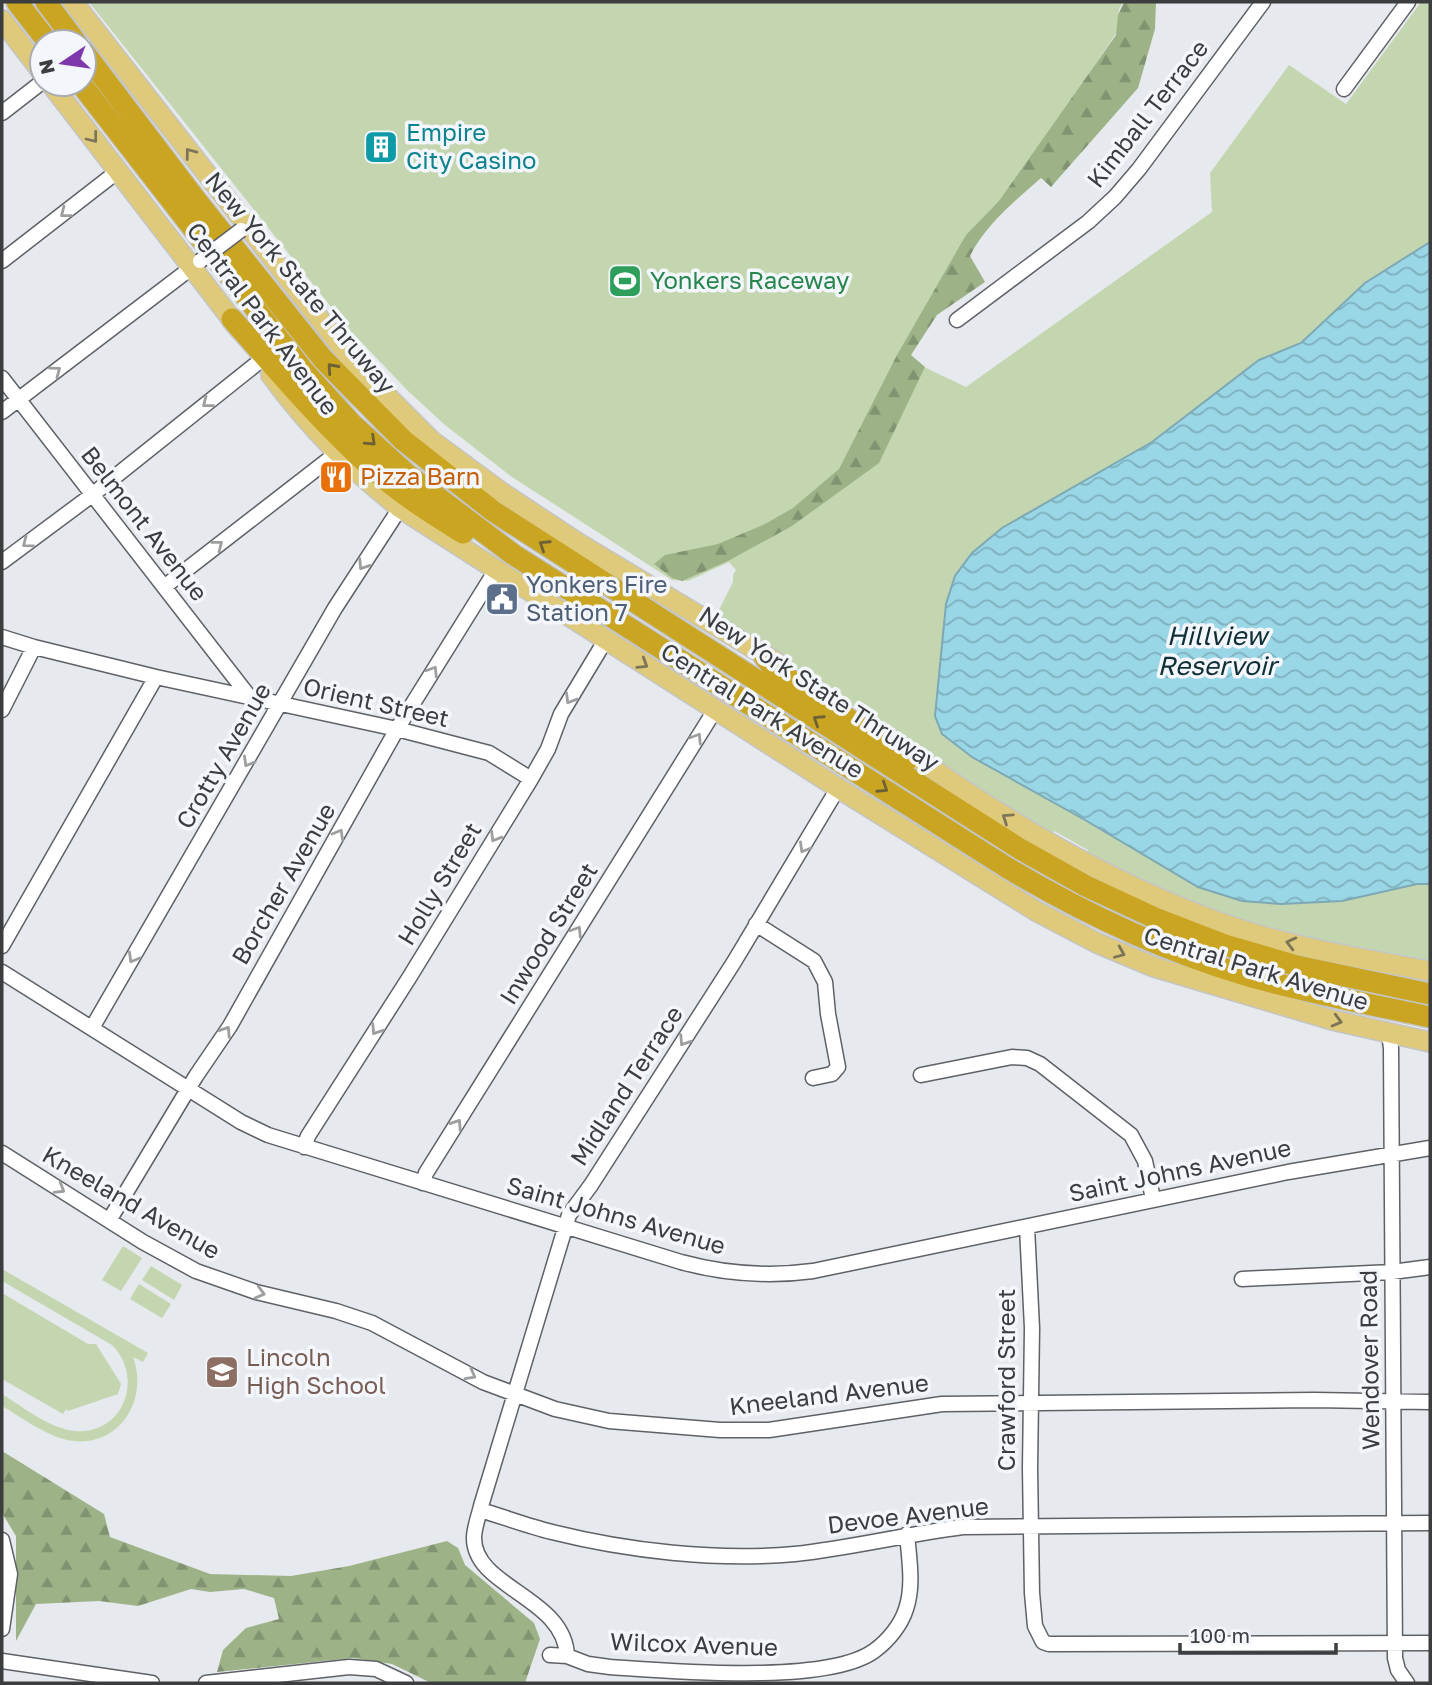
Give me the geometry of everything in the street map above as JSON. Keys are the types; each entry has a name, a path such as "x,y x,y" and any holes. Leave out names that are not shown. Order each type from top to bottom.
{"highway":[{"path":"17,2 37,28"},
{"path":"46,2 66,28"},
{"name":"New York State Thruway","path":"98,71 196,201 349,388 403,440 462,489 524,532 1020,849 1086,886 1189,933 1297,966 1430,993"},
{"name":"New York State Thruway","path":"92,98 278,340 327,397 408,475 514,555 1006,867 1072,905 1164,947 1247,976 1430,1017"},
{"path":"232,319 308,404 376,472 412,500 480,543 514,555"},
{"path":"764,656 774,669 839,712 918,771 937,796"}],"main road":[{"name":"Central Park Avenue","path":"73,2 244,228 354,363 432,441 523,507 803,678 1029,832 1094,869 1161,900 1235,927 1315,949 1430,971"},
{"path":"2,20 28,54"},
{"name":"Central Park Avenue","path":"62,98 118,171 196,264 260,362 300,416 337,453 400,508 838,788 1036,911 1097,943 1154,967 1332,1020 1430,1042"}],"street":[{"name":"Kimball Terrace","path":"957,320 1088,222 1115,197 1139,169 1263,2"},
{"path":"1345,89 1408,2"},
{"path":"2,113 28,93"},
{"path":"2,261 118,171"},
{"path":"2,412 244,228"},
{"path":"2,562 92,495 260,362"},
{"name":"Belmont Avenue","path":"2,378 251,699"},
{"path":"164,587 337,453"},
{"name":"Crotty Avenue","path":"92,1028 335,608 400,508"},
{"name":"Borcher Avenue","path":"110,1219 230,1026 397,729 496,570"},
{"name":"Orient Street","path":"2,637 156,677 397,729 489,753 531,779"},
{"name":"Holly Street","path":"304,1147 308,1136 531,779 548,749 561,714 605,641"},
{"path":"2,710 34,647"},
{"path":"2,946 156,677"},
{"name":"Inwood Street","path":"422,1183 715,710"},
{"name":"Midland Terrace","path":"480,1510 569,1215 591,1185 799,856 838,788"},
{"path":"756,924 814,961 825,982 838,1067 832,1074 813,1078"},
{"name":"Saint Johns Avenue","path":"2,972 250,1127 304,1147 566,1227 697,1266 740,1273 777,1275 827,1269 1288,1172 1430,1149"},
{"name":"Wendover Road","path":"1389,1034 1394,1643 1396,1664 1407,1683"},
{"path":"921,1075 1012,1058 1027,1058 1041,1064 1131,1135 1145,1161 1153,1199"},
{"name":"Kneeland Avenue","path":"2,1153 143,1242 196,1271 256,1292 336,1311 372,1323 483,1382 555,1409 609,1420 720,1430 769,1430 942,1404 1314,1400 1430,1402"},
{"name":"Crawford Street","path":"1027,1227 1032,1328 1035,1626 1043,1642 1394,1643"},
{"path":"1242,1279 1392,1272 1430,1266"},
{"path":"480,1510 474,1537 482,1562 498,1579 523,1594 557,1624 567,1642 568,1656"},
{"name":"Devoe Avenue","path":"480,1510 552,1532 662,1552 695,1555 795,1554 963,1527 1430,1523"},
{"name":"Wilcox Avenue","path":"550,1655 568,1656 588,1664 610,1667 763,1672 837,1666 861,1658 875,1651 891,1635 906,1609 910,1576 907,1534"},
{"path":"2,1540 10,1574 2,1629"},
{"path":"1394,1643 1430,1643"},
{"path":"2,1661 152,1683"},
{"path":"206,1683 349,1667 376,1669 406,1683"}],"green space":[{"name":"Yonkers Raceway","path":"89,2 1123,2 1119,9 1117,32 899,355 966,387 1212,212 1210,173 1289,65 1346,104 1421,2 1430,2 1430,242 1365,283 1301,343 1259,360 1152,443 1002,528 972,553 1085,820 1198,887 1242,901 1281,904 1342,901 1417,884 1430,884 1430,960 1287,934 1219,918 1084,859 1088,850 1054,831 1047,837 717,614 736,570 729,562 688,581 672,580 512,477 445,425 408,391 347,327"},
{"path":"1124,2 1156,2 1155,29 1138,88 1051,187 1041,178 1001,214 977,244 970,256 985,282 937,315 911,355 925,367 879,463 792,526 728,561 682,581 672,578 654,564 665,555 718,544 765,524 793,508 839,469 897,355 966,235 999,201 1116,35 1118,15"},
{"path":"123,1246 142,1258 121,1291 102,1280"},
{"path":"151,1266 182,1285 174,1300 142,1280"},
{"path":"2,1269 148,1353 143,1362 133,1357 137,1391 124,1420 112,1431 98,1439 63,1439 39,1429 2,1406 2,1394 55,1426 74,1431 91,1430 116,1415 124,1402 127,1373 122,1358 112,1345 2,1281"},
{"path":"139,1284 171,1304 162,1318 130,1299"},
{"path":"2,1293 88,1344 96,1344 121,1384 118,1394 68,1411 66,1409 63,1414 2,1379"},
{"path":"2,1451 104,1514 110,1537 210,1574 291,1576 349,1566 447,1541 458,1548 465,1565 534,1623 540,1639 525,1683 431,1683 392,1664 353,1658 217,1672 223,1650 246,1628 279,1619 274,1598 244,1589 210,1592 191,1589 138,1606 99,1601 36,1604 16,1641 16,1536 2,1513"}],"water":[{"name":"Hillview Reservoir","path":"1430,242 1430,884 1417,884 1342,901 1281,904 1242,901 1198,887 972,757 942,734 935,716 946,604 955,576 972,553 1002,528 1152,442 1259,360 1301,343 1365,283"}],"place":[{"name":"Empire City Casino","path":"381,147"},
{"name":"Yonkers Raceway","path":"625,281"},
{"name":"Pizza Barn","path":"336,477"},
{"name":"Yonkers Fire Station 7","path":"502,599"},
{"name":"Lincoln High School","path":"222,1372"}]}
